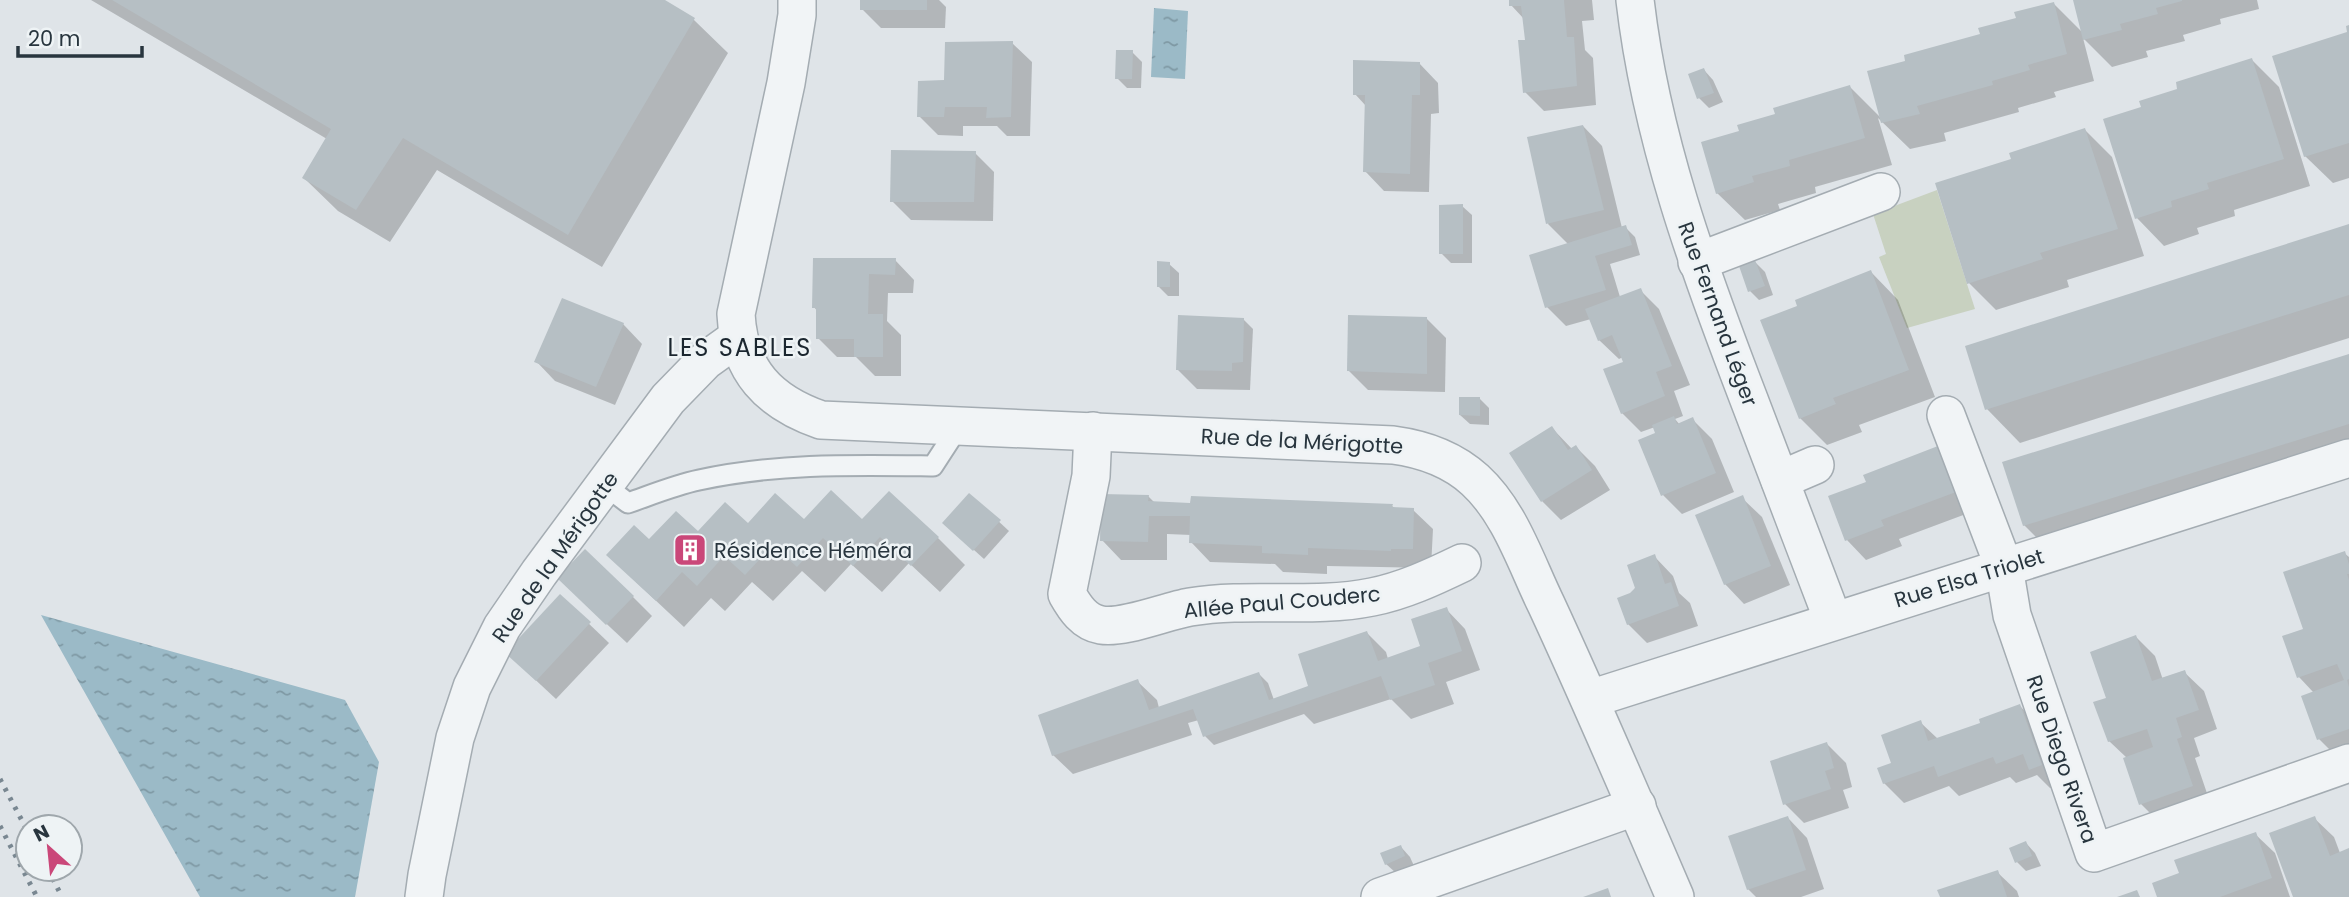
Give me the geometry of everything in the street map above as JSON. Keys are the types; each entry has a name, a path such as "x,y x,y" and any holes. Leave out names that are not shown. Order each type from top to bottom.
{"street":[{"name":"Rue de la Mérigotte","path":"797,0 786,83 740,285 736,314 737,338 759,382 778,400 799,412 844,422 1393,445 1436,456 1475,480 1500,510 1590,698 1675,897"},
{"name":"Rue Fernand Léger","path":"1635,0 1639,35 1657,125 1697,262 1833,620"},
{"path":"1697,262 1881,192"},
{"name":"Rue de la Mérigotte","path":"424,897 455,738 472,687 502,627 603,484 668,399 705,360 737,338"},
{"path":"1946,415 2004,567"},
{"name":"Allée Paul Couderc","path":"1093,431 1091,476 1067,594 1075,608 1086,619 1102,625 1118,625 1189,607 1241,601 1341,601 1371,598 1399,591 1462,563"},
{"name":"Rue Elsa Triolet","path":"1590,698 2349,458"},
{"path":"1780,480 1815,465"},
{"name":"Rue Diego Rivera","path":"2004,567 2012,615 2094,853 2349,763"},
{"path":"1380,897 1636,806"}],"lane":[{"path":"603,484 628,503 697,480 755,470 816,465 933,466 959,426"}],"green space":[{"path":"1937,190 1975,309 1907,328 1879,257 1886,254 1873,214"}],"water":[{"path":"1154,8 1188,11 1185,79 1151,77"},
{"path":"41,615 345,700 379,762 355,897 200,897"}],"building":[{"path":"112,0 665,0 695,18 568,235 403,138 356,210 302,178 331,129"},
{"path":"860,0 927,0 927,10 860,10"},
{"path":"1509,0 1564,0 1567,37 1574,37 1577,86 1523,93 1518,40 1525,40 1521,6 1509,6"},
{"path":"2073,0 2182,1 2156,8 2158,14 2120,24 2122,30 2083,40"},
{"path":"2054,2 2067,54 2028,65 2030,70 1992,81 1993,85 1917,106 1920,114 1881,123 1867,71 1905,61 1904,55 1980,34 1978,28 2016,18 2014,12"},
{"path":"2349,25 2349,143 2304,157 2272,56 2347,32 2346,26"},
{"path":"1013,41 1011,117 986,118 987,107 945,107 944,117 917,117 918,81 944,80 945,42"},
{"path":"1116,50 1133,50 1132,79 1115,79"},
{"path":"2252,58 2284,159 2207,183 2209,189 2171,201 2172,207 2135,219 2103,119 2141,107 2139,101 2177,89 2176,82"},
{"path":"1353,60 1420,62 1420,95 1412,95 1410,174 1363,172 1365,95 1353,95"},
{"path":"1704,68 1714,93 1697,99 1688,74"},
{"path":"1850,85 1865,138 1789,160 1790,166 1752,176 1754,182 1716,194 1701,142 1739,131 1737,125 1775,114 1773,108"},
{"path":"1583,125 1604,210 1546,224 1527,137"},
{"path":"2085,128 2118,229 2040,253 2043,259 1967,284 1935,183 2011,159 2009,153"},
{"path":"891,150 976,151 974,202 890,202"},
{"path":"1463,204 1463,254 1439,254 1439,205"},
{"path":"2349,224 2349,295 1985,410 1965,346"},
{"path":"1626,225 1632,245 1595,256 1606,290 1545,308 1529,255"},
{"path":"813,258 896,258 895,275 869,274 868,314 883,314 883,357 854,357 854,339 816,339 816,308 812,308"},
{"path":"1755,260 1765,286 1748,292 1739,266"},
{"path":"1157,261 1170,262 1170,287 1157,287"},
{"path":"1871,270 1909,370 1833,398 1836,404 1799,419 1760,320 1797,306 1795,300"},
{"path":"1641,288 1672,366 1656,372 1665,396 1621,414 1603,369 1623,362 1612,335 1598,341 1585,309"},
{"path":"562,298 624,323 596,387 534,362"},
{"path":"1178,315 1244,318 1243,362 1232,363 1232,371 1176,370"},
{"path":"1348,315 1427,317 1427,374 1347,371"},
{"path":"2349,354 2349,424 2023,526 2002,462"},
{"path":"1459,397 1480,397 1480,416 1459,415"},
{"path":"1674,416 1677,424 1693,417 1716,473 1661,496 1638,440 1655,433 1652,425"},
{"path":"1552,426 1568,450 1576,445 1592,470 1541,502 1509,453"},
{"path":"1938,446 1956,492 1881,520 1884,526 1845,541 1828,496 1866,482 1863,475"},
{"name":"Résidence Héméra","path":"831,490 862,519 889,491 939,537 911,566 880,537 853,566 823,538 797,567 773,545 745,575 724,556 697,586 682,572 656,601 606,555 634,525 649,539 676,511 698,531 725,502 748,523 775,493 804,519"},
{"path":"969,493 1001,520 973,551 942,523"},
{"path":"1101,494 1149,495 1148,501 1190,503 1191,496 1393,504 1392,507 1414,508 1413,549 1391,551 1308,548 1308,555 1262,553 1262,546 1189,543 1190,516 1149,516 1148,542 1100,541"},
{"path":"1743,495 1771,566 1724,585 1695,515"},
{"path":"585,549 634,596 606,625 557,578"},
{"path":"2345,551 2349,564 2349,729 2317,740 2301,696 2344,680 2337,664 2297,678 2282,636 2303,629 2283,572"},
{"path":"1655,554 1665,584 1671,582 1679,606 1627,625 1617,598 1635,588 1627,565"},
{"path":"560,594 591,622 536,681 505,653"},
{"path":"1447,607 1462,651 1428,663 1435,685 1390,700 1381,676 1203,737 1193,709 1052,756 1038,715 1138,679 1149,710 1259,672 1269,700 1308,686 1298,654 1367,631 1378,661 1420,646 1411,619"},
{"path":"2136,635 2152,681 2185,670 2199,710 2176,718 2182,737 2177,739 2193,786 2139,805 2123,758 2153,747 2147,729 2108,742 2093,702 2106,698 2090,652"},
{"path":"2020,704 2042,765 2029,770 2023,754 1996,764 1993,757 1938,777 1934,766 1883,784 1877,768 1891,763 1881,735 1921,720 1928,741 1980,723 1979,719"},
{"path":"1827,742 1834,768 1825,771 1831,789 1783,805 1770,761"},
{"path":"1788,816 1806,870 1747,890 1728,836"},
{"path":"2315,816 2330,856 2349,848 2349,897 2293,897 2269,833"},
{"path":"2256,832 2272,878 2220,897 2157,897 2152,883 2179,873 2174,860"},
{"path":"2026,841 2032,856 2015,863 2009,848"},
{"path":"1401,845 1405,856 1385,865 1380,853"},
{"path":"1998,870 2007,897 1940,897 1937,890"},
{"path":"1608,888 1611,897 1583,897"},
{"path":"2137,890 2140,897 2117,897"}],"railway":[{"path":"0,779 18,813"},
{"path":"0,826 37,897"},
{"path":"55,883 62,897"}],"place":[{"name":"Résidence Héméra","path":"690,550"}],"district":[{"name":"LES SABLES","path":"740,347"}]}
